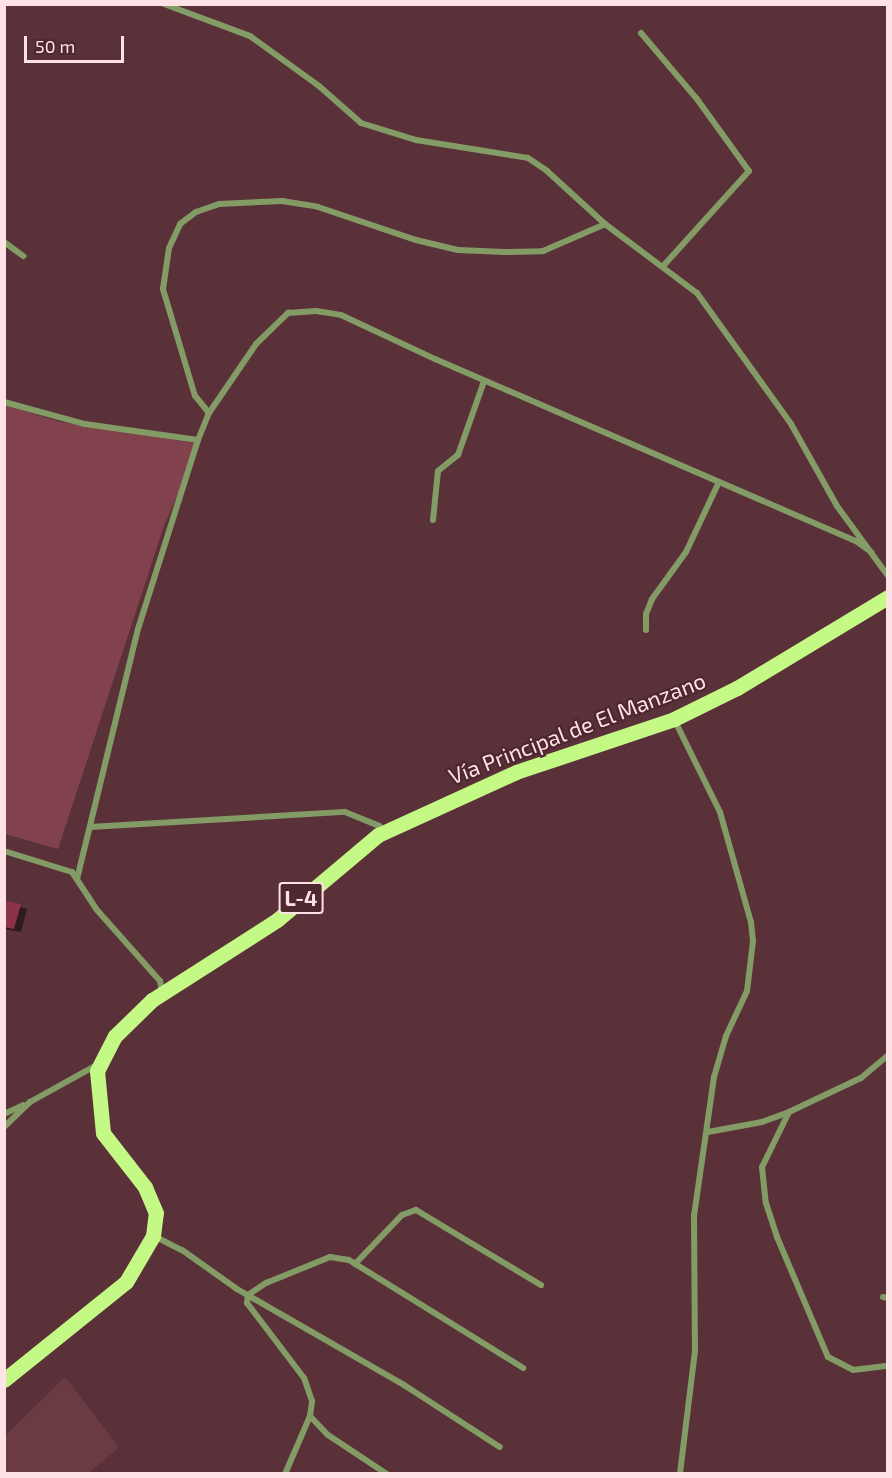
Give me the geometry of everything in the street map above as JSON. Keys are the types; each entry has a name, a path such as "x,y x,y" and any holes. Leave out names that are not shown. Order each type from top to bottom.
{"main road":[{"name":"Vía Principal de El Manzano","path":"4,1380 126,1282 153,1236 156,1213 145,1187 103,1133 97,1071 114,1036 152,1000 277,920 378,836 516,772 674,718 736,688 888,597"}],"street":[{"path":"164,4 250,36 319,86 361,123 416,140 528,158 605,224 664,265 697,293 718,318 791,424 837,506 888,576"},
{"path":"641,33 697,99 749,171 664,265"},
{"path":"208,413 195,396 163,289 169,248 180,224 196,212 219,204 282,201 318,207 416,240 458,250 504,252 543,251 605,224"},
{"path":"4,242 23,256"},
{"path":"77,879 138,629 208,413 256,344 288,313 316,311 341,315 484,381 856,541 871,552"},
{"path":"434,520 438,471 458,455 484,381"},
{"path":"4,402 85,424 198,440"},
{"path":"646,630 646,614 652,599 686,552 719,482"},
{"path":"674,718 720,812 751,922 753,941 747,991 726,1036 714,1077 708,1132 694,1215 694,1351 689,1418 680,1473"},
{"path":"90,827 345,813 379,826 378,836"},
{"path":"4,851 72,872 97,910 159,981 163,993 152,1000"},
{"path":"708,1132 762,1122 789,1113 861,1078 888,1055"},
{"path":"4,1114 101,1062"},
{"path":"4,1127 30,1102"},
{"path":"789,1113 762,1167 766,1203 777,1237 828,1358 853,1370 888,1366"},
{"path":"355,1264 402,1215 416,1210 542,1285"},
{"path":"153,1236 182,1250 248,1295 404,1385 500,1447"},
{"path":"248,1295 266,1283 330,1257 355,1264 524,1368"},
{"path":"248,1295 254,1315 309,1385 310,1416 285,1473"},
{"path":"310,1416 328,1436 387,1473"}],"shaded area":[{"path":"4,405 61,422 200,444 164,526 58,849 5,834"},
{"path":"65,1377 119,1447 89,1473 5,1473 5,1436"}],"building":[{"path":"4,901 21,904 14,929 4,927"}]}
